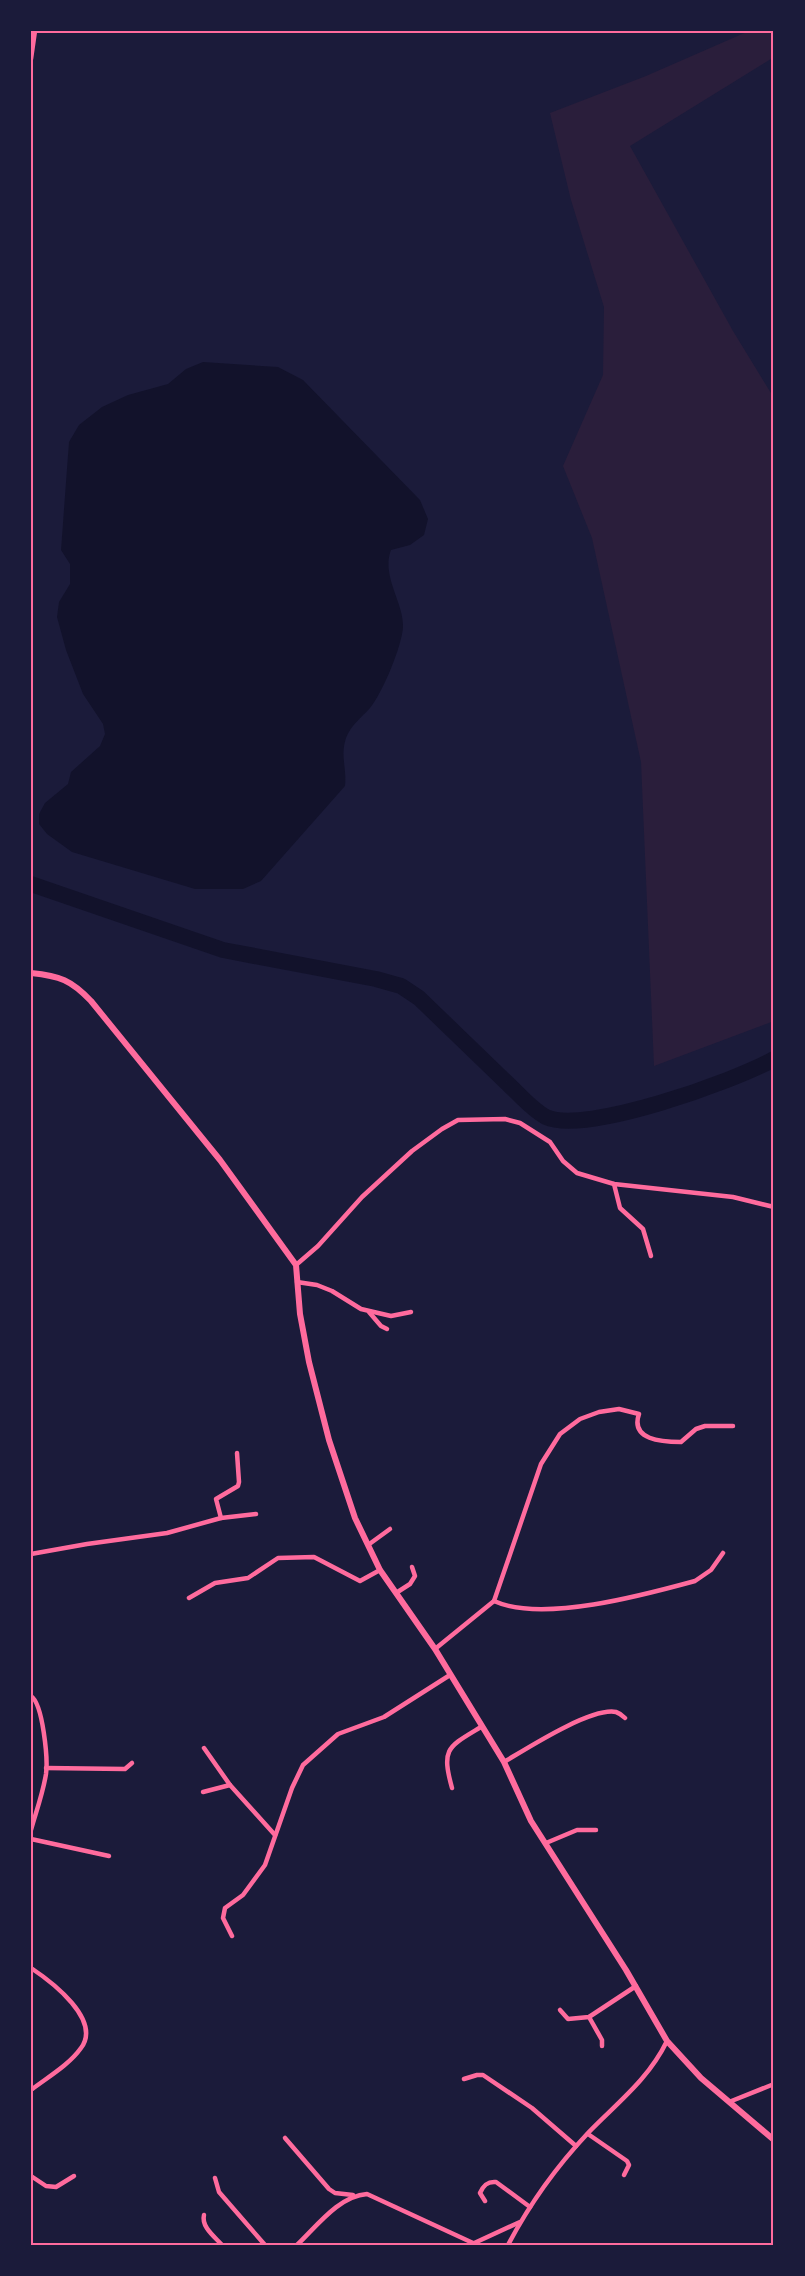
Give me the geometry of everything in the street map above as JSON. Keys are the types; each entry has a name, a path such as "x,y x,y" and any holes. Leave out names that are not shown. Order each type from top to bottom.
{"main road":[{"path":"31,973 62,978 76,986 91,1001 220,1160 296,1265 309,1362 329,1440 355,1518 380,1570 434,1649 480,1727 504,1762 531,1821 636,1986 667,2041 701,2078 774,2140"}],"street":[{"path":"31,58 35,31"},
{"path":"774,1114 774,1188"},
{"path":"296,1265 318,1246 362,1197 412,1151 458,1120 505,1119 520,1123 550,1142 563,1161 577,1173 614,1184 733,1197 773,1207 774,1200"},
{"path":"614,1184 620,1208 643,1229 651,1256"},
{"path":"297,1282 332,1291 360,1309 369,1312 391,1316 411,1312"},
{"path":"369,1312 381,1326 387,1329"},
{"path":"434,1649 494,1600 541,1464 560,1434 580,1419 599,1412 619,1409 630,1411 639,1414 637,1421 640,1432 648,1438 669,1442 681,1442 696,1429 705,1426 733,1426"},
{"path":"221,1518 216,1499 224,1492 238,1486 240,1482 237,1453"},
{"path":"31,1554 167,1533 221,1518 256,1514"},
{"path":"368,1545 390,1529"},
{"path":"494,1600 506,1606 524,1609 578,1607 695,1582 711,1570 723,1553"},
{"path":"189,1598 215,1582 248,1578 278,1558 314,1557 360,1581 380,1570"},
{"path":"396,1593 413,1581 415,1576 412,1568"},
{"path":"232,1936 223,1918 225,1908 243,1895 264,1865 303,1765 319,1748 338,1734 384,1717 450,1675"},
{"path":"31,1696 37,1702 40,1712 46,1768 31,1830"},
{"path":"504,1762 576,1722 607,1712 616,1712 626,1718"},
{"path":"452,1788 447,1761 448,1750 480,1727"},
{"path":"204,1748 230,1785 275,1835"},
{"path":"46,1768 125,1769 132,1762"},
{"path":"203,1792 230,1785"},
{"path":"546,1843 577,1830 596,1830"},
{"path":"31,1839 109,1856"},
{"path":"31,1968 44,1976 80,2012 87,2030 83,2046 70,2061 31,2090"},
{"path":"560,2010 568,2019 589,2017 636,1986"},
{"path":"589,2017 602,2040 602,2046"},
{"path":"508,2245 530,2207 576,2146 643,2079 659,2058 667,2041"},
{"path":"464,2080 476,2075 483,2075 532,2108 576,2146"},
{"path":"729,2102 774,2084"},
{"path":"588,2134 627,2160 629,2165 624,2175"},
{"path":"285,2138 329,2189 335,2193 367,2194 379,2198 471,2244 520,2222"},
{"path":"31,2176 46,2186 56,2187 74,2176"},
{"path":"215,2178 219,2192 266,2245"},
{"path":"485,2202 480,2194 482,2189 488,2183 496,2182 530,2207"},
{"path":"297,2245 332,2211 354,2195"},
{"path":"204,2215 203,2220 206,2227 222,2245"}],"shaded area":[{"path":"749,31 774,31 774,57 630,146 733,331 774,398 774,1021 654,1066 641,762 592,538 563,466 603,375 604,307 571,200 550,113 646,76"},
{"path":"203,362 278,367 303,380 420,500 428,519 424,535 410,545 391,550 389,570 402,618 402,635 380,692 346,738 344,744 345,786 261,881 243,889 195,889 72,852 47,834 39,824 39,814 45,803 68,784 71,772 100,746 105,734 103,724 83,694 66,650 57,617 59,602 70,584 70,564 61,550 69,442 79,425 102,407 128,395 168,384 186,369"}],"waterway":[{"path":"31,884 223,950 376,979 401,986 419,998 525,1101 546,1117 565,1121 593,1119 625,1112 695,1092 755,1069 774,1059"}]}
